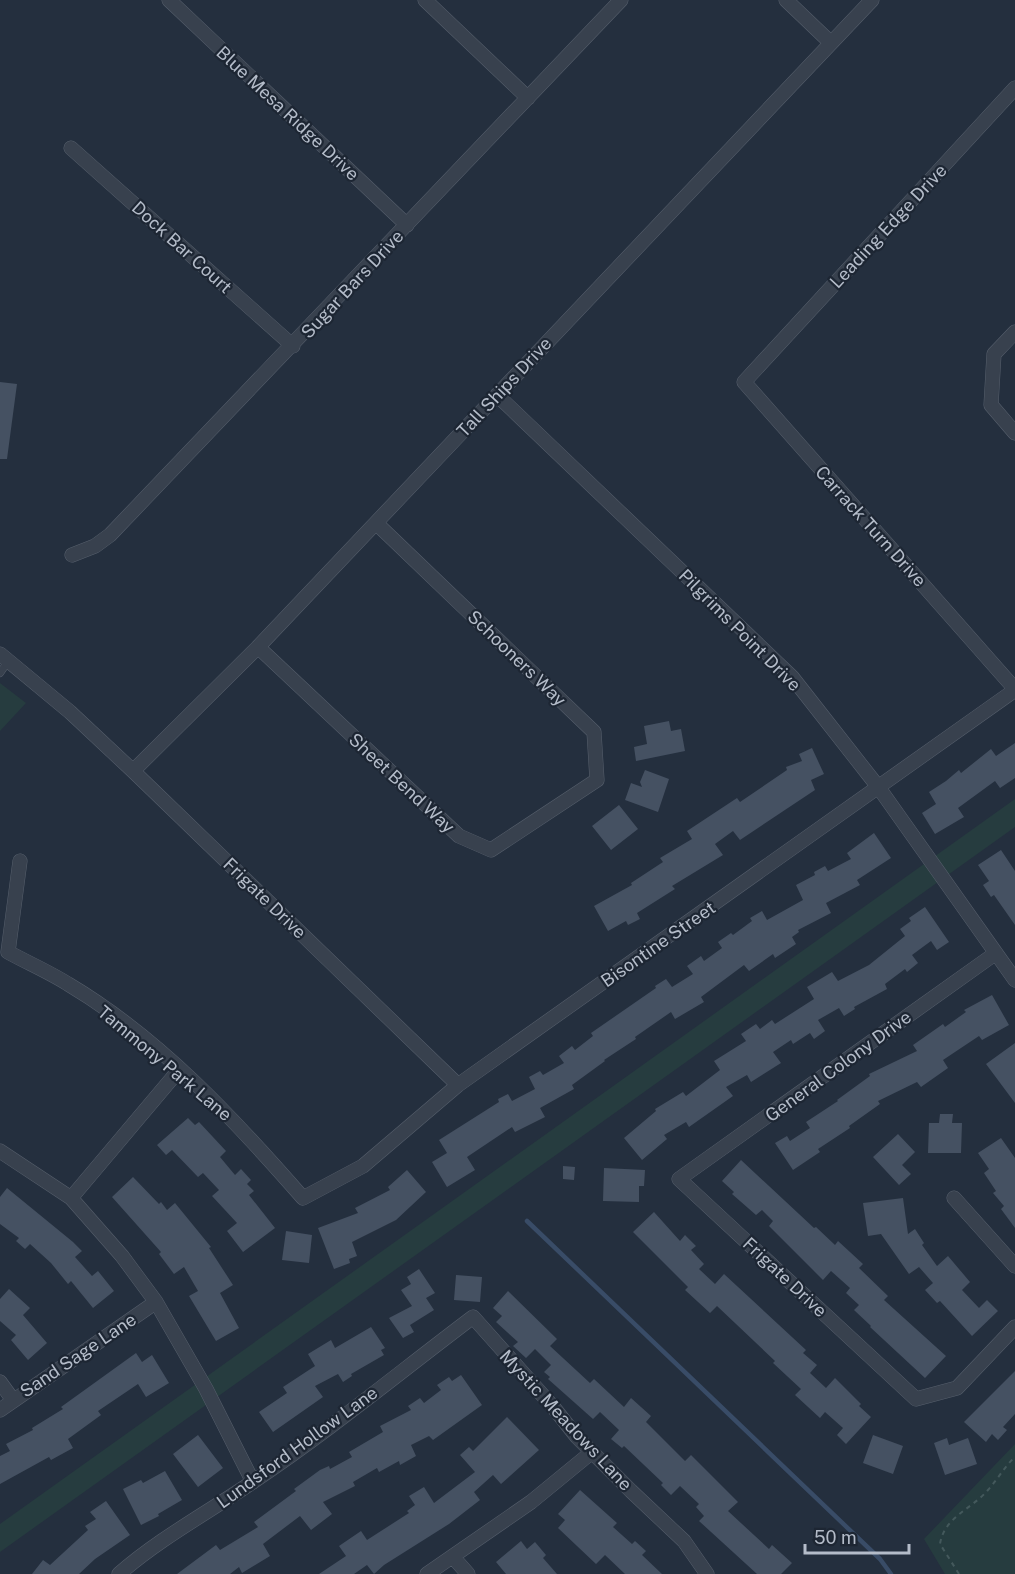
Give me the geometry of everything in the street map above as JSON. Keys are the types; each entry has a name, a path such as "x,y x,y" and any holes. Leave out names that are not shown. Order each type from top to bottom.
{"street":[{"name":"Blue Mesa Ridge Drive","path":"169,0 407,225"},
{"path":"425,0 528,98"},
{"name":"Sugar Bars Drive","path":"72,555 94,546 110,535 621,0"},
{"path":"786,0 831,43"},
{"name":"Tall Ships Drive","path":"133,771 258,646 376,523 872,0"},
{"name":"Leading Edge Drive","path":"760,365 1015,88"},
{"name":"Dock Bar Court","path":"71,148 293,346"},
{"path":"1015,332 994,354 991,405 1015,433"},
{"name":"Carrack Turn Drive","path":"760,365 744,382 1015,689"},
{"name":"Pilgrims Point Drive","path":"497,395 792,677 879,788 1015,980"},
{"name":"Schooners Way","path":"376,523 594,732 597,780 562,802"},
{"name":"Sheet Bend Way","path":"258,646 459,836 490,850 562,802"},
{"name":"Frigate Drive","path":"5,657 133,771 458,1085"},
{"name":"Bisontine Street","path":"303,1198 363,1166 458,1085 879,788 1015,689"},
{"name":"Tammony Park Lane","path":"20,861 8,952 79,991 127,1025 242,1129 303,1198"},
{"name":"General Colony Drive","path":"679,1179 996,953"},
{"path":"71,1198 179,1070"},
{"path":"0,1151 71,1198 122,1256 156,1302 206,1389 254,1482"},
{"name":"Frigate Drive","path":"679,1179 916,1399 957,1389 1015,1327"},
{"path":"954,1198 1015,1266"},
{"name":"Sand Sage Lane","path":"0,1410 156,1302"},
{"name":"Lundsford Hollow Lane","path":"119,1574 183,1527 254,1482 355,1409 473,1317"},
{"name":"Mystic Meadows Lane","path":"473,1317 592,1452 684,1540 708,1574"},
{"path":"0,1382 13,1400"},
{"path":"427,1574 531,1502 592,1452"},
{"path":"453,1557 468,1574"}],"lane":[{"path":"0,673 5,657"}],"path":[{"path":"959,1574 940,1544 941,1534 951,1520 988,1490 1002,1470 1015,1457"}],"green space":[{"path":"0,683 26,703 0,731"},
{"path":"1015,799 1015,827 0,1552 0,1524"},
{"path":"1015,1444 1015,1574 945,1574 924,1539"}],"building":[{"path":"0,382 17,384 7,459 0,459"},
{"path":"669,721 671,731 681,729 685,751 636,761 634,747 647,744 644,726"},
{"path":"1015,743 1015,778 1000,788 995,781 958,808 964,817 935,834 922,813 936,804 929,792 959,770 961,773 991,749 996,756"},
{"path":"812,748 824,774 811,780 815,790 740,840 733,831 715,844 723,855 672,886 675,889 637,913 640,919 628,925 626,921 608,931 594,906 632,885 631,883 663,862 660,858 692,839 687,831 737,798 740,802 787,770 786,767 802,761 799,754"},
{"path":"645,770 669,779 658,812 625,800 631,783 642,787 640,782"},
{"path":"619,805 638,829 611,850 592,826"},
{"path":"874,833 891,858 857,880 860,885 826,903 831,913 798,930 799,932 792,937 796,944 775,958 773,954 749,971 744,965 701,997 704,1002 675,1019 671,1012 635,1037 636,1039 572,1085 574,1089 540,1108 545,1117 515,1132 512,1127 467,1157 475,1170 447,1187 432,1162 447,1153 439,1140 499,1102 498,1099 508,1094 512,1101 535,1089 529,1077 540,1071 543,1075 564,1063 559,1056 572,1046 575,1050 593,1036 591,1033 666,979 672,987 693,974 687,966 701,956 704,961 722,948 718,942 731,933 733,935 752,921 750,918 762,911 767,920 803,900 796,885 815,875 814,872 825,866 828,871 851,859 847,853"},
{"path":"1001,850 1015,871 1015,925 994,895 991,897 983,885 989,881 978,865"},
{"path":"925,907 949,942 937,950 931,941 912,955 918,963 907,972 905,969 885,984 887,989 854,1007 855,1009 844,1016 839,1008 818,1020 825,1031 814,1039 810,1033 793,1044 791,1040 773,1052 781,1063 751,1082 747,1075 726,1087 733,1096 689,1127 686,1122 664,1135 667,1139 642,1160 624,1138 656,1111 655,1109 683,1092 686,1096 720,1070 714,1061 746,1041 741,1034 756,1024 760,1029 772,1020 775,1024 814,999 807,987 832,972 838,981 869,965 905,936 900,929 911,921 909,918"},
{"path":"992,995 1009,1025 982,1040 979,1036 943,1060 948,1068 921,1087 917,1082 878,1101 880,1104 849,1126 850,1128 818,1149 820,1152 793,1170 775,1143 787,1136 790,1141 810,1128 806,1122 838,1101 870,1076 869,1074 917,1051 913,1045 943,1024 945,1027 966,1012 964,1010"},
{"path":"1015,1043 1015,1103 986,1064"},
{"path":"940,1114 953,1114 952,1123 962,1123 961,1153 928,1153 929,1123 939,1123"},
{"path":"188,1118 195,1125 199,1122 226,1151 220,1157 235,1175 241,1169 251,1180 247,1184 254,1191 249,1195 275,1228 243,1252 227,1231 237,1223 212,1196 219,1190 203,1173 198,1177 172,1150 166,1155 157,1145"},
{"path":"898,1134 915,1152 902,1165 911,1174 899,1185 873,1157"},
{"path":"1001,1138 1015,1158 1015,1228 1001,1209 1004,1206 993,1193 996,1191 984,1173 989,1169 978,1153"},
{"path":"741,1160 814,1228 816,1227 835,1245 838,1241 863,1264 859,1268 888,1296 884,1300 946,1356 925,1378 854,1310 859,1305 846,1293 850,1288 831,1271 823,1280 769,1226 773,1221 762,1210 756,1215 732,1194 734,1192 722,1181"},
{"path":"563,1166 575,1167 574,1180 563,1179"},
{"path":"604,1168 645,1170 644,1186 639,1186 639,1202 603,1201"},
{"path":"407,1170 426,1192 396,1220 352,1242 357,1256 349,1259 350,1263 334,1269 318,1228 358,1213 355,1208 390,1190 388,1187"},
{"path":"133,1177 167,1210 175,1203 211,1247 209,1248 233,1285 220,1293 239,1328 216,1341 189,1296 198,1291 184,1267 174,1274 159,1254 161,1252 112,1197"},
{"path":"7,1188 73,1242 82,1251 75,1257 92,1276 98,1271 114,1291 93,1308 71,1281 68,1284 51,1263 30,1244 25,1249 16,1241 19,1238 0,1224 0,1197"},
{"path":"903,1198 908,1234 915,1229 924,1243 922,1245 937,1266 948,1256 970,1282 962,1290 979,1308 987,1300 998,1311 972,1336 940,1301 937,1303 925,1290 933,1283 919,1267 909,1274 881,1234 868,1236 863,1203"},
{"path":"654,1212 680,1241 685,1235 696,1246 691,1250 704,1264 699,1269 715,1284 724,1274 806,1350 803,1353 817,1365 810,1373 826,1388 835,1378 861,1404 859,1406 871,1417 846,1444 837,1435 843,1428 825,1412 820,1418 795,1395 801,1389 773,1363 775,1361 717,1306 710,1313 685,1290 688,1287 633,1232"},
{"path":"286,1231 312,1235 309,1263 282,1260"},
{"path":"419,1269 435,1293 426,1298 434,1310 410,1325 414,1332 403,1338 389,1318 412,1306 401,1290 411,1284 407,1277"},
{"path":"456,1275 482,1277 480,1302 454,1300"},
{"path":"9,1289 30,1308 23,1315 47,1343 28,1360 11,1340 16,1335 0,1321 0,1299"},
{"path":"508,1291 557,1339 550,1346 590,1383 594,1379 624,1407 631,1398 651,1416 646,1422 685,1461 691,1455 738,1502 728,1511 769,1549 772,1545 792,1563 781,1574 757,1574 699,1521 704,1516 696,1507 699,1504 680,1486 671,1495 661,1485 663,1483 624,1446 622,1448 611,1439 619,1430 600,1412 593,1419 548,1379 550,1377 544,1372 551,1365 535,1349 526,1358 513,1346 518,1342 496,1322 502,1316 493,1308"},
{"path":"371,1327 385,1348 381,1350 384,1355 351,1374 352,1376 343,1382 338,1374 315,1386 323,1397 273,1432 259,1412 287,1393 283,1387 315,1366 308,1354 331,1340 335,1348"},
{"path":"136,1353 142,1362 152,1355 169,1383 146,1397 138,1384 98,1411 101,1415 68,1439 73,1448 51,1460 49,1457 0,1484 0,1456 10,1451 6,1444 33,1430 32,1428 63,1409 61,1407"},
{"path":"1015,1371 1015,1414 1003,1427 1007,1430 998,1440 992,1434 986,1442 964,1422"},
{"path":"461,1375 482,1405 433,1440 429,1436 411,1445 416,1456 400,1465 399,1461 379,1472 377,1468 353,1482 355,1486 323,1502 332,1514 311,1530 300,1516 263,1544 270,1556 242,1573 239,1567 230,1574 177,1574 216,1545 220,1550 258,1527 254,1522 296,1491 294,1489 320,1470 329,1466 330,1469 352,1457 349,1452 383,1432 380,1426 411,1410 408,1406 420,1398 424,1403 441,1390 437,1385 449,1377 452,1381"},
{"path":"507,1417 539,1450 501,1484 493,1475 474,1492 480,1500 449,1524 384,1565 374,1574 367,1565 354,1574 319,1574 346,1556 339,1546 361,1531 367,1540 409,1513 407,1511 415,1505 409,1496 424,1487 434,1503 475,1472 460,1455 469,1447 473,1451"},
{"path":"198,1435 223,1468 198,1487 173,1454"},
{"path":"873,1435 903,1446 893,1474 863,1463"},
{"path":"947,1438 949,1445 968,1438 977,1464 945,1475 934,1443"},
{"path":"165,1471 182,1500 141,1525 123,1489 141,1480 143,1483"},
{"path":"580,1490 617,1523 613,1527 632,1544 635,1541 646,1551 642,1555 662,1574 625,1574 605,1555 596,1564 558,1528 565,1520 558,1514"},
{"path":"106,1501 130,1535 95,1559 79,1574 32,1574 43,1560 50,1565 88,1530 85,1526 96,1519 90,1512"},
{"path":"521,1541 527,1549 535,1542 546,1555 543,1558 557,1574 506,1574 496,1562"}],"waterway":[{"path":"527,1221 880,1559 891,1574"}]}
